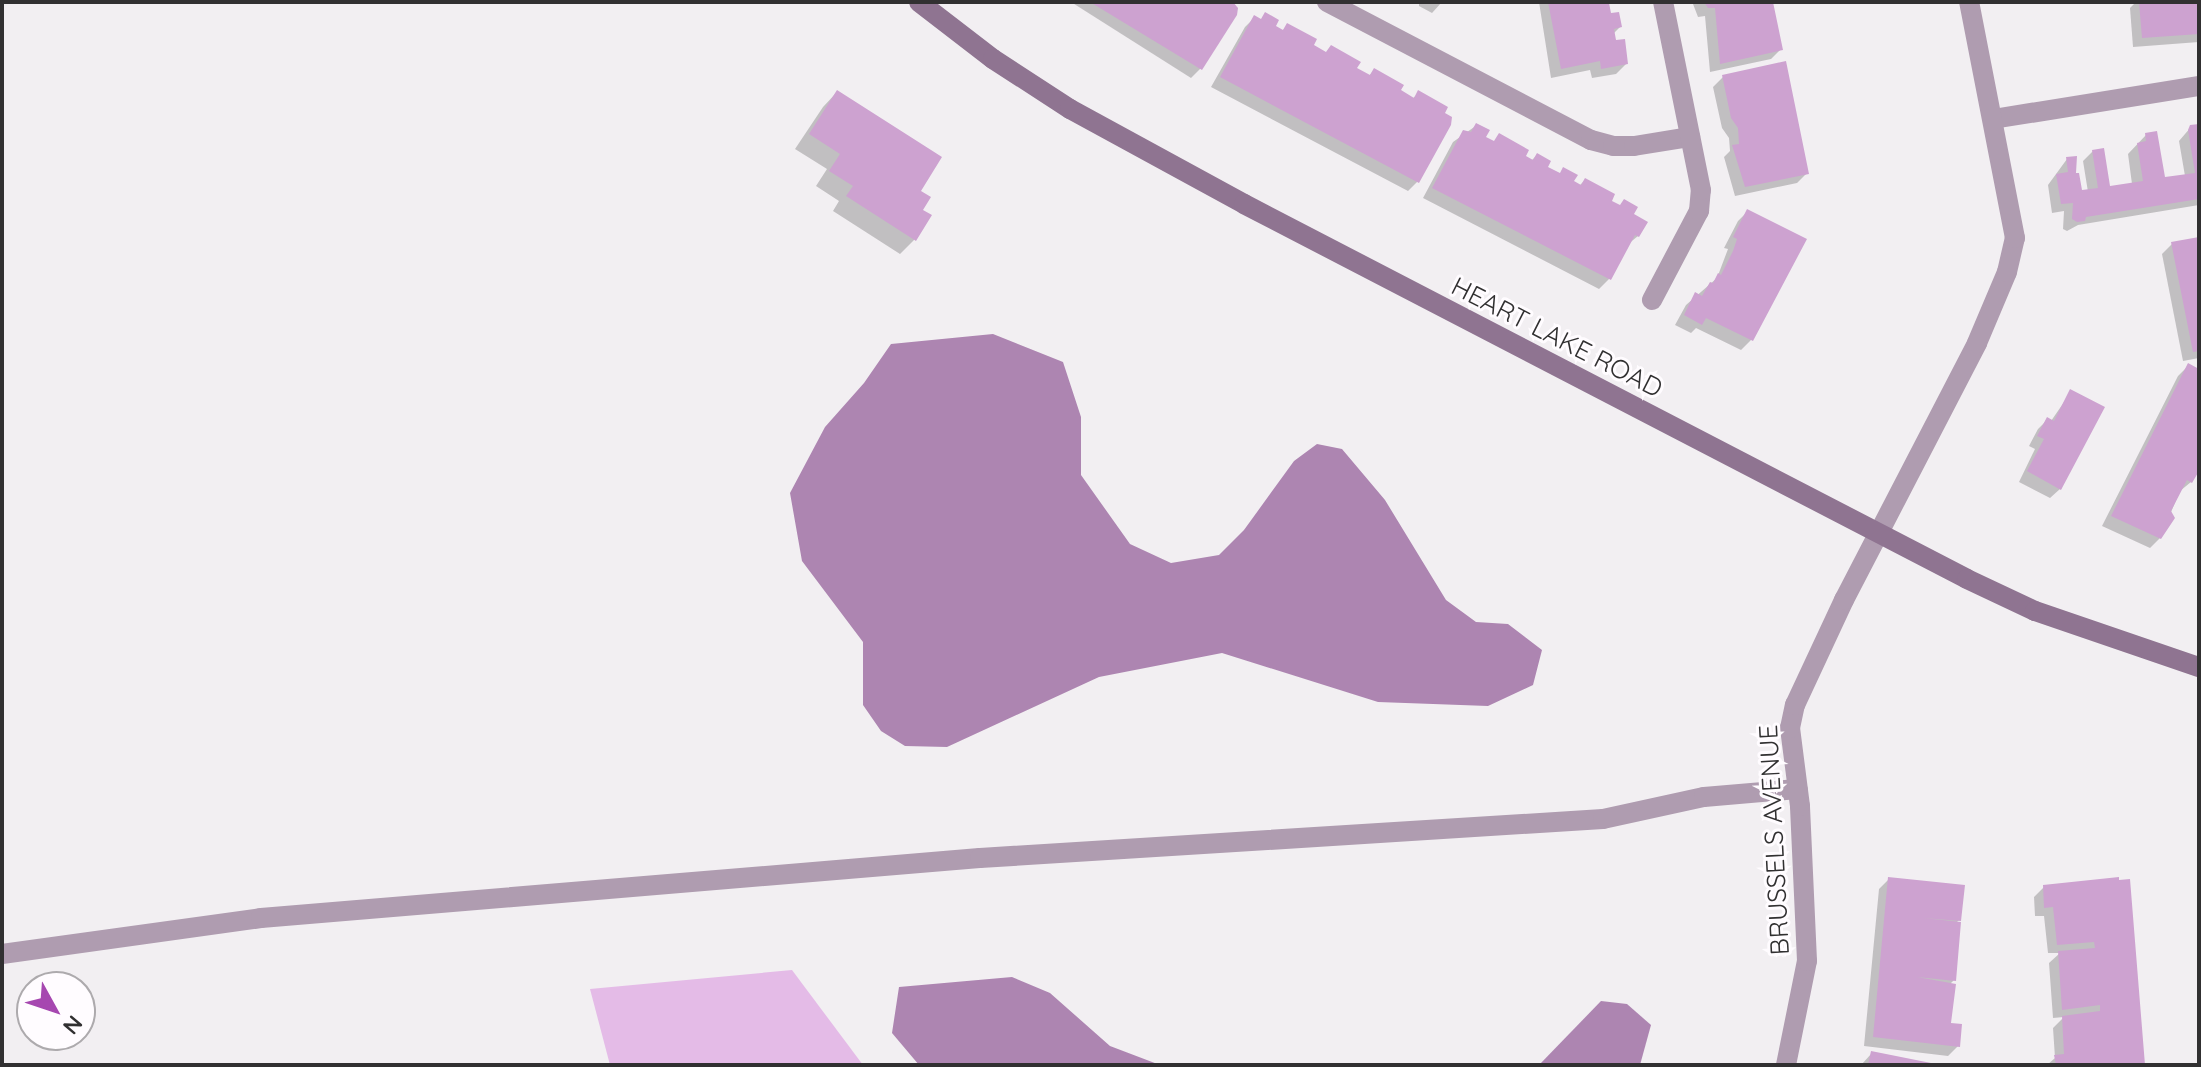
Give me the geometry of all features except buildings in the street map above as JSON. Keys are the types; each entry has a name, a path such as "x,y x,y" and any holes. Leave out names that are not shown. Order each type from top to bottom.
{"street":[{"name":"HEART LAKE ROAD","path":"919,2 993,59 1131,144 1878,533 2035,611 2199,667"},
{"path":"1327,2 1591,140 1613,146 1634,146 1690,137"},
{"path":"1652,300 1699,211 1701,190 1663,2"},
{"name":"BRUSSELS AVENUE","path":"1786,1065 1807,961 1798,789 1790,728 1795,705 1878,533 1977,343 2007,272 2015,238 1969,2"},
{"path":"1993,119 2199,86"},
{"path":"2,954 261,918 980,858 1603,819 1704,797 1798,789"}],"shaded area":[{"path":"993,334 1063,362 1081,417 1081,475 1130,544 1171,563 1219,555 1244,530 1294,461 1317,444 1342,449 1385,500 1446,600 1476,622 1508,624 1542,650 1533,685 1488,706 1378,702 1222,653 1099,677 947,747 905,746 881,731 863,705 863,642 802,561 790,493 825,427 864,383 891,344"},
{"path":"792,970 863,1065 610,1065 590,989"},
{"path":"1012,977 1050,993 1110,1046 1160,1065 919,1065 892,1033 899,987"},
{"path":"1601,1001 1627,1004 1651,1025 1640,1065 1539,1065"}]}
